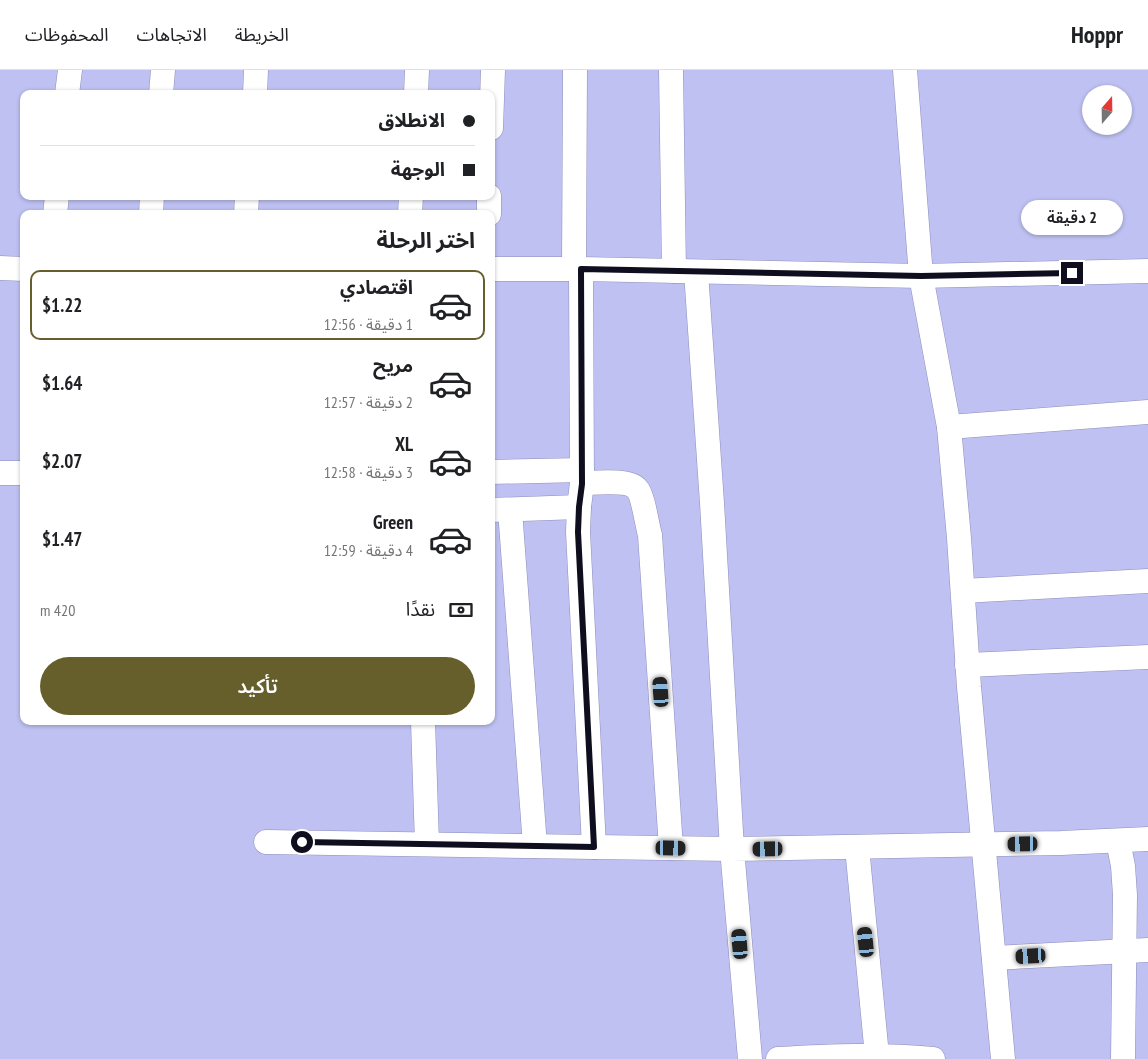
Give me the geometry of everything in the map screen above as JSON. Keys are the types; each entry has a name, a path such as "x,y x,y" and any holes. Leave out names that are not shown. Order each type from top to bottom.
{"street":[{"path":"68,90 70,70"},
{"path":"161,90 162,70"},
{"path":"255,90 256,70"},
{"path":"416,90 417,70"},
{"path":"492,90 493,70"},
{"path":"575,70 582,477 578,532 594,847"},
{"path":"671,70 685,272 712,512 732,849 750,1059"},
{"path":"905,70 921,276 949,427 967,665 1003,1059"},
{"path":"0,268 20,268"},
{"path":"495,269 921,276 1148,271"},
{"path":"949,427 1148,412"},
{"path":"495,472 582,477 628,484 636,487 640,494 650,535 671,848"},
{"path":"0,473 20,473"},
{"path":"535,846 500,510 579,507"},
{"path":"962,591 1148,581"},
{"path":"967,665 1148,657"},
{"path":"423,725 427,844"},
{"path":"266,842 732,849 984,845 1148,839"},
{"path":"1118,841 1123,866 1125,895 1123,1059"},
{"path":"857,847 877,1056"},
{"path":"994,958 1148,950"},
{"path":"778,1059 838,1056 921,1058"}],"route":[{"path":"302,842 594,847 578,532 582,484 581,269 921,276 1072,273"}]}
